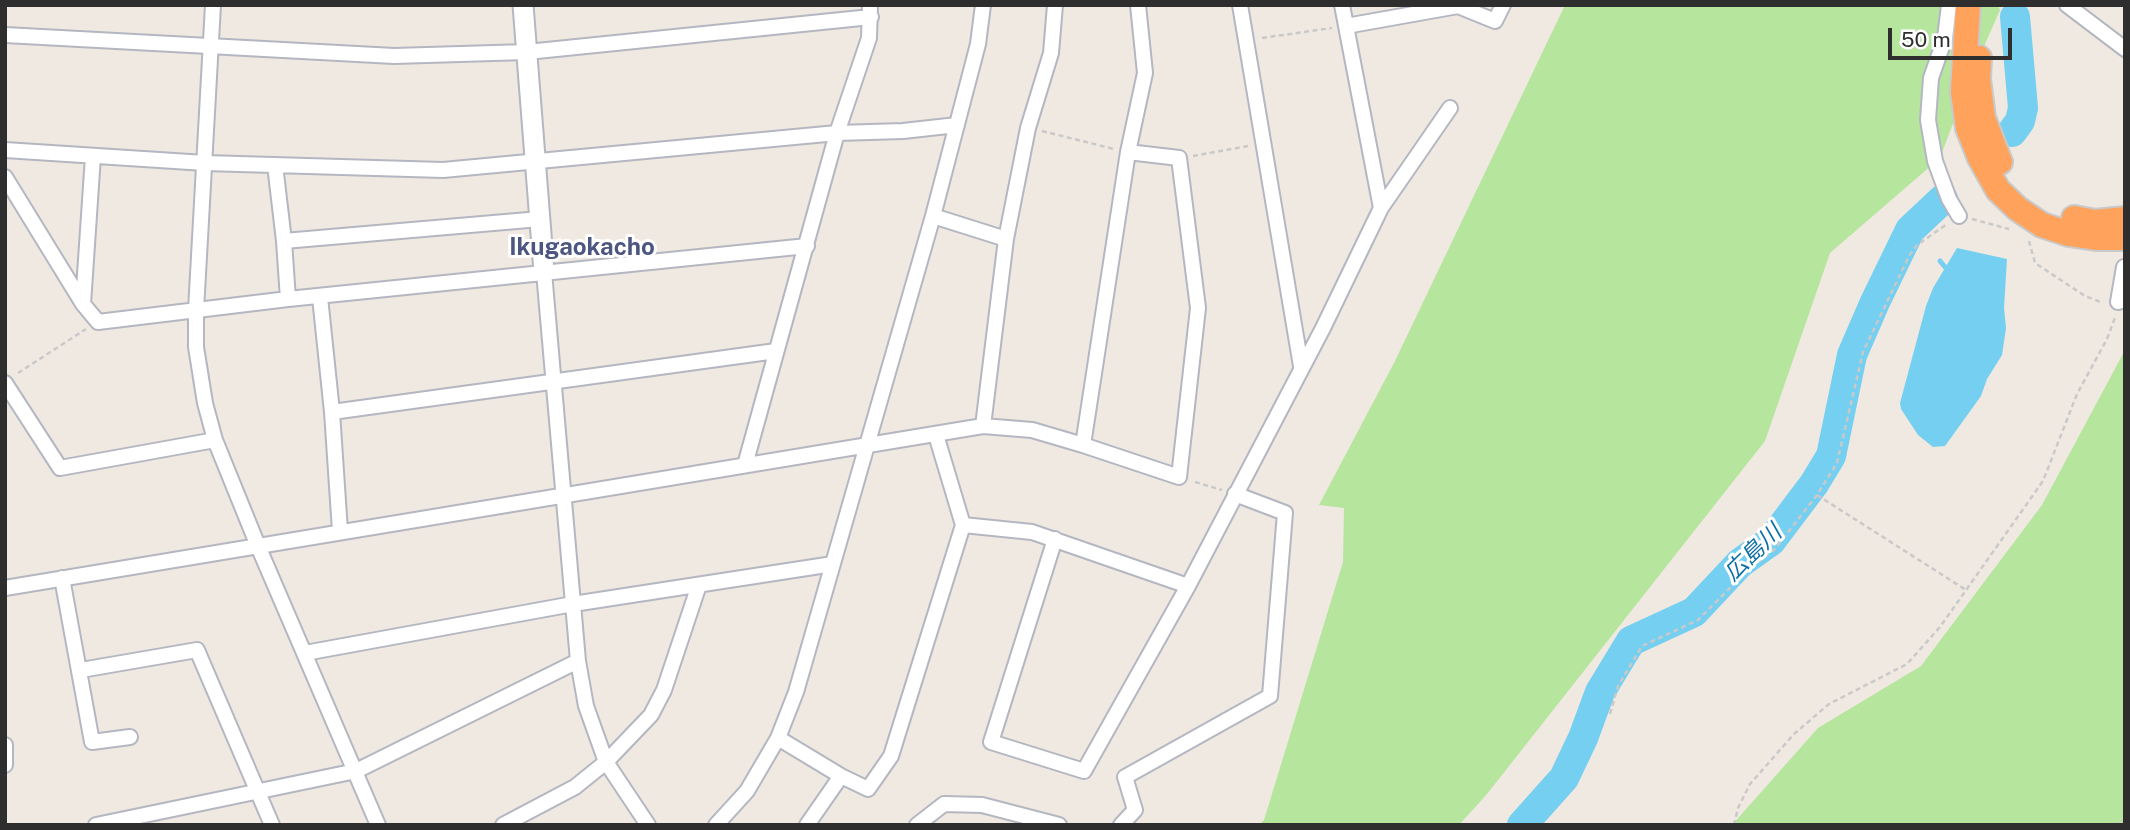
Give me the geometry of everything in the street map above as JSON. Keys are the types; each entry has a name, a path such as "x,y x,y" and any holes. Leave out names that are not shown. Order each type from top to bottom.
{"highway":[{"path":"1968,5 1963,92 1968,128 1980,158 1998,190 2018,209 2042,225 2070,234 2125,239"},
{"path":"1984,5 1979,39 1983,118 1993,148 2007,173 2023,192 2046,208 2069,217 2095,222 2125,219"}],"street":[{"path":"213,5 196,310 196,347 205,403 215,440 258,546 378,825"},
{"path":"523,5 578,662 586,706 606,762 648,825"},
{"path":"716,825 747,791 778,738 796,692 933,216 978,44 983,5"},
{"path":"983,426 1006,239 1028,128 1051,53 1055,5"},
{"path":"1083,445 1128,152 1145,73 1138,5"},
{"path":"1240,5 1301,366"},
{"path":"1342,5 1381,208"},
{"path":"1346,26 1458,6 1495,21 1503,5"},
{"path":"1949,5 1945,38 1931,78 1928,120 1935,160 1949,199 1959,216"},
{"path":"2067,5 2125,49"},
{"path":"5,35 394,56 527,52 870,11 869,38 837,134 745,465"},
{"path":"1055,539 991,742 1084,771 1188,586 1323,328 1381,208 1450,108"},
{"path":"5,150 205,163 443,170 957,125"},
{"path":"5,588 983,426 1032,430 1179,477 1198,308 1179,158 1128,152"},
{"path":"83,304 93,156"},
{"path":"275,165 288,299"},
{"path":"5,177 83,304 98,322 288,299 807,246"},
{"path":"933,216 1006,239"},
{"path":"284,241 540,219"},
{"path":"2121,301 2124,267"},
{"path":"320,297 332,412 340,531"},
{"path":"332,412 776,351"},
{"path":"11,379 60,468 215,440"},
{"path":"778,738 868,789 891,756 963,525 936,435"},
{"path":"1121,825 1135,810 1125,777 1270,696 1285,513 1235,494"},
{"path":"963,525 1032,532 1188,586"},
{"path":"305,653 573,604 833,564"},
{"path":"62,578 92,741 130,737"},
{"path":"503,825 575,787 606,762 651,715 664,690 698,585"},
{"path":"80,670 197,650 272,825"},
{"path":"96,825 356,771 578,662"},
{"path":"5,745 5,765"},
{"path":"807,825 841,776"},
{"path":"917,825 944,804 982,805 1059,825"}],"path":[{"path":"1246,40 1346,26"},
{"path":"1028,128 1128,152"},
{"path":"1179,158 1264,143"},
{"path":"1610,714 1618,686 1642,646 1698,620 1748,570 1775,549 1817,495 1837,463 1863,352 1909,256 1917,245 1959,216 2009,229"},
{"path":"1734,825 1738,808 1750,784 1794,734 1829,704 1907,664 1940,627 2043,481 2077,394 2108,339 2121,301 2097,302 2035,263 2028,239"},
{"path":"11,379 98,322"},
{"path":"1179,477 1235,494"},
{"path":"1817,495 1966,590"},
{"path":"2114,825 2125,820"}],"green space":[{"path":"1565,5 1998,5 2000,10 1970,78 1940,158 1830,253 1765,441 1487,794 1459,825 1259,825 1264,820 1343,562 1344,508 1319,505 1395,361"},
{"path":"2125,350 2125,825 1732,825 1818,728 1921,666 2042,505"}],"water":[{"path":"1957,248 2007,259 2004,308 2006,328 2002,355 1987,379 1981,396 1945,446 1933,447 1918,435 1900,403 1926,306 1933,288"}],"waterway":[{"name":"広島川","path":"2012,132 2020,121 2023,108 2015,17"},
{"name":"広島川","path":"1522,825 1564,778 1600,692 1631,641 1694,612 1740,563 1771,541 1814,484 1831,456 1852,355 1875,302 1910,230 1943,199"},
{"name":"広島川","path":"1910,230 1913,233"},
{"path":"1940,261 1945,267"}],"district":[{"name":"Ikugaokacho","path":"582,248"}]}
